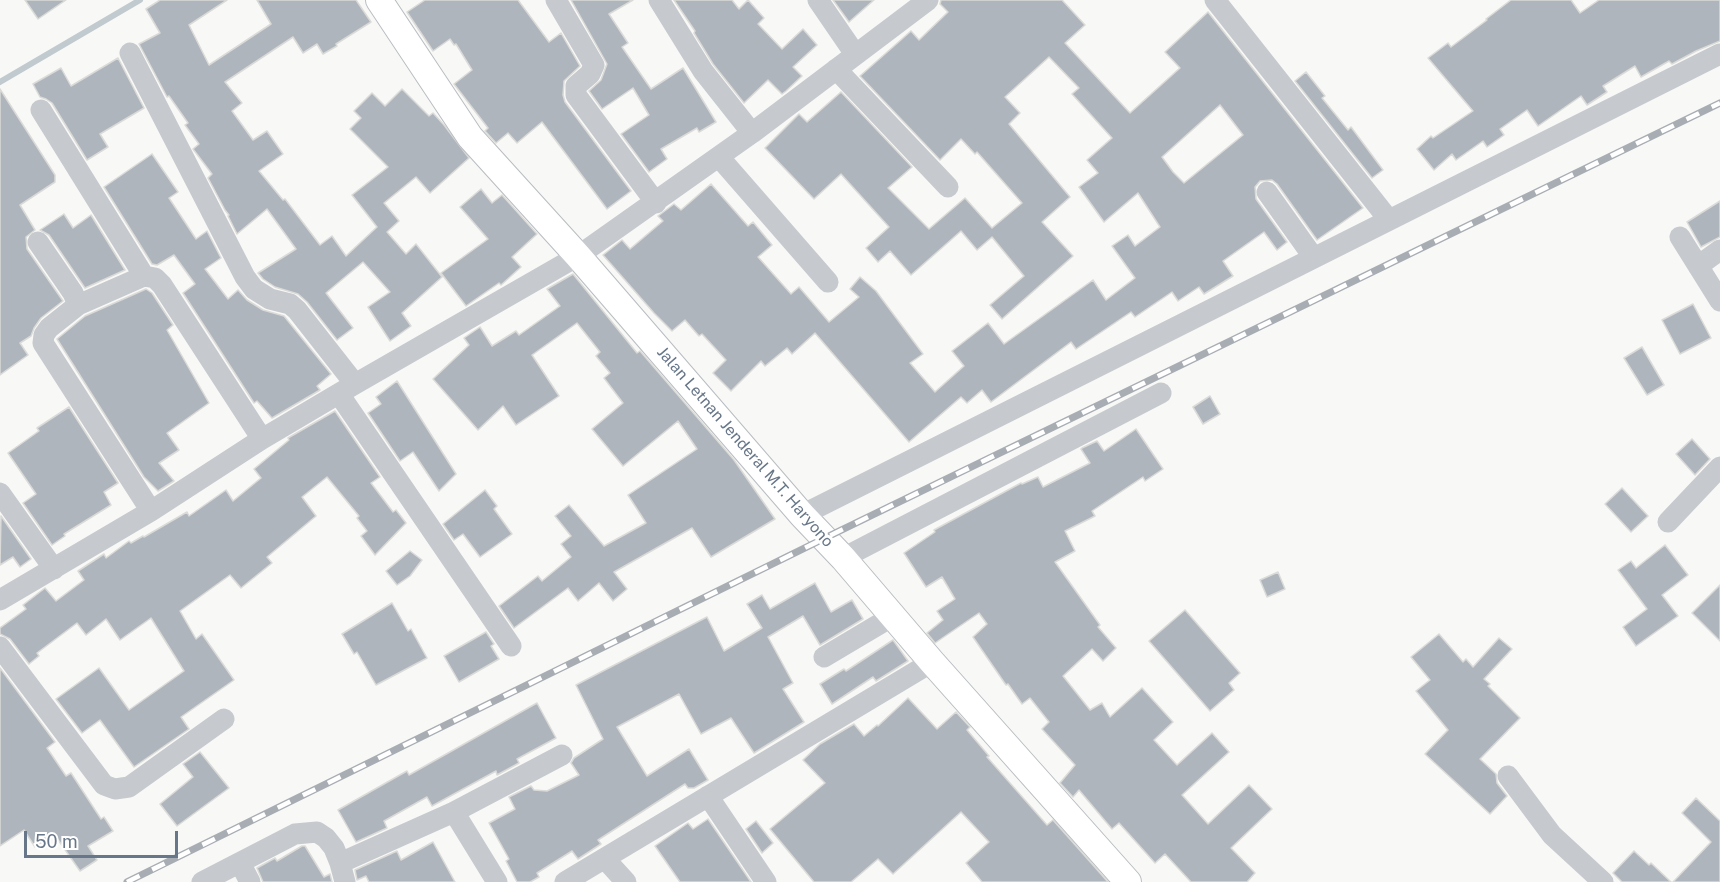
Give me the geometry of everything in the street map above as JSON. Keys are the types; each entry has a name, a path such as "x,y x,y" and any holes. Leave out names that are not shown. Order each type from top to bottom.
{"main road":[{"name":"Jalan Letnan Jenderal M.T. Haryono","path":"379,0 470,137 578,256 802,515 843,558 932,662 1128,882"}],"street":[{"path":"556,0 594,65 590,74 576,86 576,95 656,203"},
{"path":"659,0 703,71 752,134"},
{"path":"818,0 855,54"},
{"path":"0,600 151,511 262,439 578,256 752,134 928,0"},
{"path":"1215,0 1389,220"},
{"path":"130,53 245,277 254,289 270,299 290,304 297,310 511,646"},
{"path":"802,515 1720,54"},
{"path":"836,69 948,187"},
{"path":"41,110 144,276"},
{"path":"719,157 828,282"},
{"path":"1267,192 1314,258"},
{"path":"1680,237 1720,301"},
{"path":"38,243 73,293 78,305"},
{"path":"1698,266 1720,250"},
{"path":"151,511 43,343 44,335 49,328 78,305 144,276 155,278 162,285 262,439"},
{"path":"843,558 1161,393"},
{"path":"1668,522 1720,467"},
{"path":"0,494 54,569"},
{"path":"824,657 893,616"},
{"path":"0,647 104,784 115,789 129,787 224,719"},
{"path":"565,882 932,662"},
{"path":"202,882 295,834 317,832 334,848 342,872 562,755"},
{"path":"1508,776 1552,835 1603,882"},
{"path":"708,796 766,882"},
{"path":"454,812 497,882"},
{"path":"605,859 626,882"},
{"path":"240,862 250,882"}],"building":[{"path":"25,0 66,0 38,19"},
{"path":"160,0 227,0 189,25 209,65 271,24 257,0 356,0 371,22 336,44 337,46 323,54 317,44 303,53 293,37 225,82 242,103 232,111 253,140 267,131 283,154 259,171 283,200 285,199 320,245 332,236 346,256 377,227 352,195 388,167 350,129 361,118 354,111 372,93 385,106 402,89 429,116 433,113 444,125 469,158 430,193 416,177 384,203 399,221 387,232 406,254 416,244 442,277 402,313 411,326 390,341 368,307 390,292 363,262 326,293 353,328 337,340 298,294 275,287 258,273 296,249 267,209 237,234 208,178 212,174 193,149 199,144 185,125 188,123 169,96 167,97 139,44 160,33 146,9"},
{"path":"425,0 518,0 549,42 561,33 580,66 564,81 565,102 631,191 607,209 542,122 517,143 508,133 496,143 485,131 488,128 454,84 472,70 456,44 454,45 450,39 433,51 407,12"},
{"path":"571,0 633,0 609,14 628,43 622,47 651,89 683,68 716,122 699,132 697,128 661,149 667,159 649,172 621,134 649,115 633,88 602,109 589,91 601,80 607,64"},
{"path":"674,0 732,0 739,9 748,0 764,18 758,24 782,49 803,29 817,45 793,67 802,76 786,91 782,94 768,80 744,103 713,64 694,33 695,31"},
{"path":"833,0 874,0 849,22"},
{"path":"941,0 1062,0 1085,25 1065,43 1130,113 1180,68 1165,52 1208,12 1363,208 1317,240 1277,184 1272,180 1260,181 1255,187 1256,199 1287,242 1277,250 1264,232 1223,261 1233,276 1204,294 1199,287 1178,301 1172,292 1135,317 1131,312 1076,349 1071,342 991,402 982,390 967,403 961,397 909,442 815,333 792,354 787,348 765,366 761,361 731,391 713,373 726,360 702,334 699,336 685,320 672,331 603,255 622,240 630,249 663,221 658,216 674,204 681,210 711,184 748,226 753,222 772,245 758,257 791,294 799,287 829,322 859,297 850,289 860,277 876,291 923,354 910,363 935,392 964,366 952,351 988,323 1004,344 1093,280 1106,300 1135,278 1112,246 1128,235 1135,246 1160,227 1138,193 1104,222 1079,187 1098,173 1087,160 1112,138 1072,94 1079,88 1049,57 1005,97 1020,113 1009,124 1070,197 1042,222 1073,256 1002,319 990,305 1024,276 992,237 977,250 961,231 911,275 890,251 878,262 866,248 889,227 841,174 814,199 765,148 799,114 807,122 841,92 912,167 888,188 929,229 965,198 992,228 1022,203 977,152 975,154 961,139 940,160 860,76 911,31 919,40 948,12 940,4","holes":["1220,105 1243,135 1184,183 1162,157"]},
{"path":"1511,0 1571,0 1580,13 1599,0 1720,0 1720,41 1672,64 1669,61 1641,77 1635,66 1603,86 1607,92 1587,105 1581,96 1538,126 1527,110 1500,129 1504,135 1487,147 1483,141 1456,160 1452,154 1434,170 1417,149 1431,136 1433,138 1473,111 1428,58 1448,43 1451,47"},
{"path":"118,58 144,108 100,134 108,147 87,160 52,103 40,97 33,84 61,68 71,86"},
{"path":"1306,72 1325,96 1322,98 1348,130 1351,127 1383,170 1372,178 1295,81"},
{"path":"0,89 55,175 55,182 20,205 35,230 26,237 27,249 63,301 41,318 31,336 20,343 28,355 0,375"},
{"path":"152,154 178,192 169,198 196,239 207,231 221,258 205,269 228,299 238,290 247,300 263,310 284,316 331,374 317,386 320,390 272,418 257,401 254,403 183,293 195,284 174,255 157,265 152,264 104,187"},
{"path":"481,189 492,203 502,195 537,234 512,257 521,267 501,285 499,283 466,306 441,273 488,239 460,207"},
{"path":"1720,201 1720,237 1701,247 1687,222"},
{"path":"64,214 73,228 91,215 125,270 85,288 49,235 40,230"},
{"path":"573,274 637,353 640,351 734,460 775,519 711,557 692,528 614,572 627,589 613,601 599,583 578,601 568,588 514,628 499,606 538,576 542,581 571,557 561,544 571,536 555,516 569,505 604,546 646,523 628,495 697,449 678,421 623,466 592,429 623,403 604,378 610,373 596,356 600,352 577,323 532,355 559,396 516,425 503,406 478,430 433,379 469,345 464,338 480,327 492,346 516,331 519,335 560,306 547,289"},
{"path":"146,289 152,293 173,325 167,330 209,403 167,433 179,450 159,463 174,481 158,491 144,477 57,339 85,316"},
{"path":"1693,304 1711,338 1680,354 1662,320"},
{"path":"1642,347 1664,385 1647,395 1624,358"},
{"path":"397,381 456,474 439,491 413,452 400,461 368,413 381,404 376,397"},
{"path":"1210,396 1220,414 1203,424 1193,407"},
{"path":"69,407 118,483 104,492 111,505 64,534 65,536 52,545 23,503 36,494 8,453 39,431 37,428"},
{"path":"335,411 380,477 371,483 393,512 396,510 406,523 375,555 361,536 367,531 357,518 359,516 327,477 302,497 316,516 267,557 272,563 241,588 230,575 180,611 196,639 202,634 234,680 181,717 189,729 134,767 100,720 82,733 56,699 99,668 129,710 184,671 151,618 120,640 106,619 86,635 77,623 37,653 39,656 29,664 10,639 0,634 0,628 26,609 23,605 45,588 56,601 84,580 78,571 104,554 106,558 129,541 131,543 144,537 187,512 189,516 226,490 233,501 261,478 254,469 289,440 288,438"},
{"path":"1136,429 1163,469 1145,481 1143,477 1092,511 1095,516 1065,531 1075,551 1055,562 1100,625 1098,627 1116,648 1103,661 1092,649 1063,676 1090,710 1102,703 1110,717 1142,688 1173,722 1154,740 1177,765 1212,733 1229,752 1182,795 1208,824 1249,785 1272,809 1231,848 1255,873 1247,882 1191,882 1165,854 1155,863 1119,823 1112,829 1079,790 1073,797 1060,783 1075,765 1042,729 1049,722 1030,698 1022,704 973,637 987,624 979,613 935,643 927,633 943,620 937,611 955,599 942,577 926,587 904,553 935,532 934,530 1021,483 1038,477 1043,487 1090,463 1082,448 1097,441 1104,451"},
{"path":"1692,439 1710,459 1695,475 1676,454"},
{"path":"1622,488 1648,516 1631,532 1605,504"},
{"path":"485,490 497,506 494,509 512,534 480,557 463,534 454,540 443,524"},
{"path":"1,516 31,559 20,567 13,557 0,565"},
{"path":"1665,545 1688,575 1662,595 1678,616 1636,646 1623,627 1647,609 1618,570 1631,561 1636,568"},
{"path":"410,551 422,560 410,576 397,585 386,571"},
{"path":"1278,572 1285,589 1267,597 1260,580"},
{"path":"815,583 831,612 852,600 863,619 820,645 803,616 768,637 793,683 783,689 804,722 754,753 731,718 701,734 679,694 617,727 647,776 689,749 708,780 694,788 688,788 685,784 598,840 601,844 578,859 572,851 537,873 539,877 530,882 517,882 506,861 509,859 489,823 515,809 509,797 531,786 534,790 547,791 579,775 571,763 574,758 603,739 576,685 707,617 724,651 762,628 747,604 762,595 770,609"},
{"path":"1720,585 1720,641 1692,613"},
{"path":"392,603 408,631 411,629 427,658 376,685 357,652 354,654 342,634"},
{"path":"1185,610 1240,673 1229,683 1234,690 1210,711 1149,641"},
{"path":"486,632 494,644 491,646 499,659 459,682 444,656"},
{"path":"1439,634 1463,662 1466,659 1473,667 1499,638 1512,649 1484,679 1490,684 1488,686 1520,718 1480,759 1496,774 1497,783 1507,796 1490,814 1425,754 1448,730 1416,691 1430,680 1411,657"},
{"path":"893,640 908,661 876,681 873,677 832,704 820,684 844,669 846,671"},
{"path":"0,668 55,742 47,748 66,776 71,773 101,819 104,817 113,831 88,846 97,860 80,871 54,834 35,847 24,830 0,846"},
{"path":"908,698 937,729 956,712 970,727 967,730 989,756 987,757 1047,825 1053,820 1108,882 982,882 966,863 989,842 961,812 893,874 878,859 851,882 814,882 770,829 825,783 803,760 820,744 854,724 864,736"},
{"path":"537,703 556,738 517,759 519,763 497,775 496,771 432,806 427,797 384,821 387,828 356,842 338,810 407,771 409,775"},
{"path":"200,752 229,788 177,826 160,804 193,777 183,764"},
{"path":"1696,798 1720,821 1720,882 1673,882 1711,842 1682,813"},
{"path":"708,819 751,882 680,882 655,846 688,823 693,829"},
{"path":"756,821 773,843 762,853 746,829"},
{"path":"433,842 455,882 369,882 366,876 357,880 355,870 397,851 401,860"},
{"path":"305,846 324,877 330,874 332,882 263,882 257,868 275,858 277,861"},
{"path":"1634,851 1671,882 1622,882 1613,873"}],"waterway":[{"path":"0,82 140,0"}],"railway":[{"path":"127,882 825,538 1720,103"}]}
